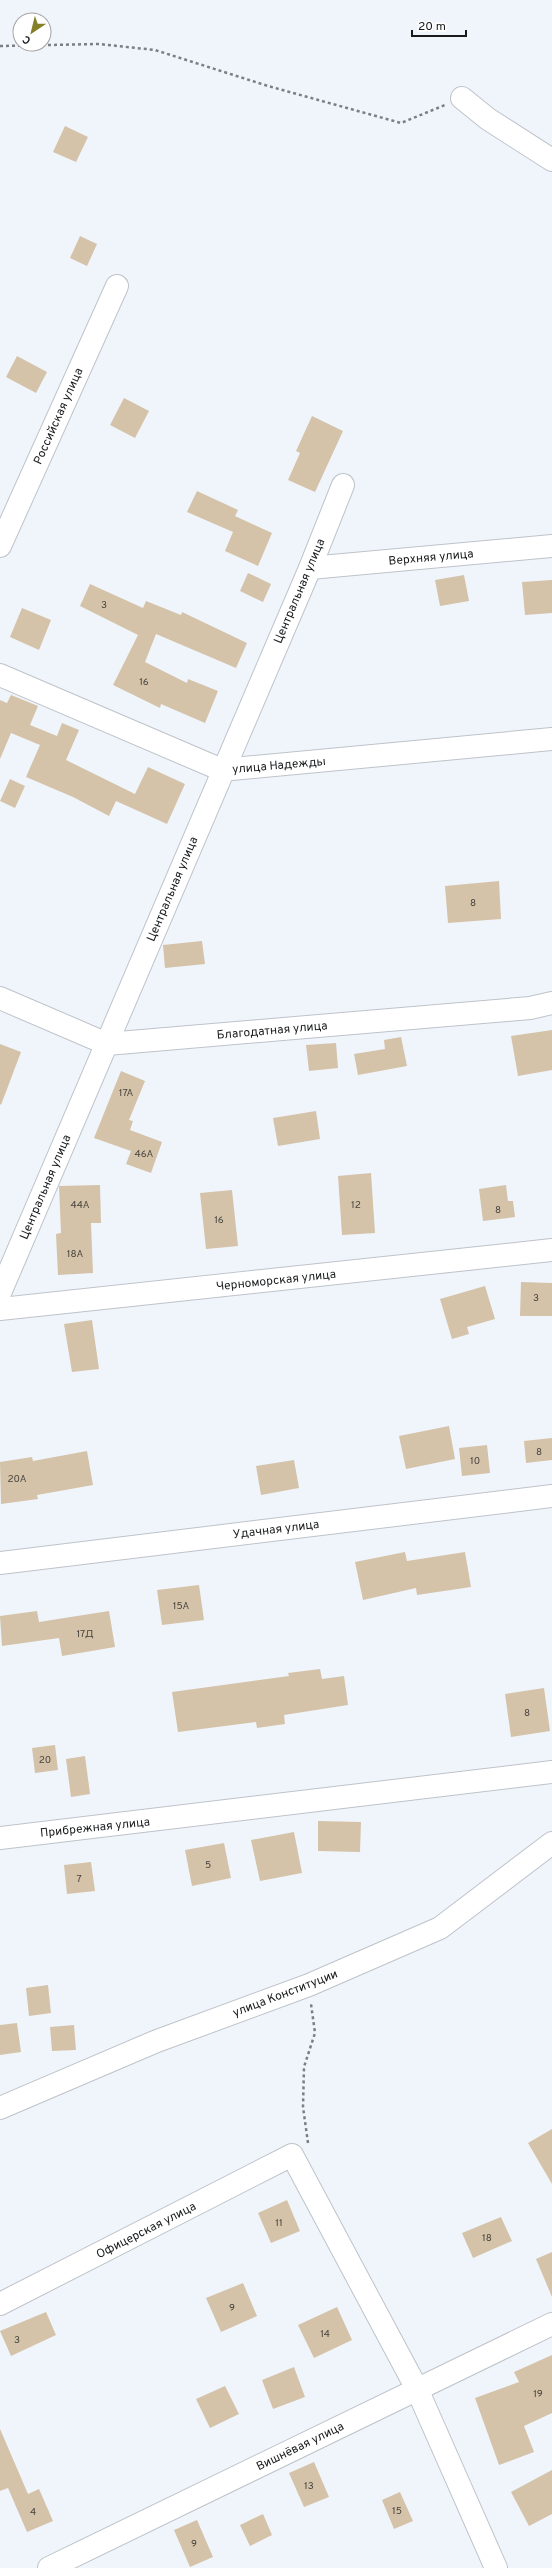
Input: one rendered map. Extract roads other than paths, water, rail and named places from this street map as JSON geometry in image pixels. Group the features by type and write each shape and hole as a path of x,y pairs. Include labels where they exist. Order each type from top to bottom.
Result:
{"street":[{"path":"462,98 488,119 552,160"},
{"name":"Российская улица","path":"0,546 117,286"},
{"name":"Центральная улица","path":"0,1293 107,1044 222,770 310,568 343,485"},
{"name":"Верхняя улица","path":"310,568 552,546"},
{"name":"улица Надежды","path":"0,675 222,770 552,739"},
{"name":"Благодатная улица","path":"0,998 107,1044 530,1008 552,1003"},
{"name":"Черноморская улица","path":"0,1310 552,1250"},
{"name":"Удачная улица","path":"0,1563 552,1496"},
{"name":"Прибрежная улица","path":"0,1838 190,1817 552,1772"},
{"name":"улица Конституции","path":"0,2108 158,2041 309,1985 440,1928 552,1843"},
{"name":"Офицерская улица","path":"0,2304 300,2150 417,2390"},
{"name":"Вишнёвая улица","path":"48,2568 552,2324"},
{"path":"417,2390 496,2568"}]}
